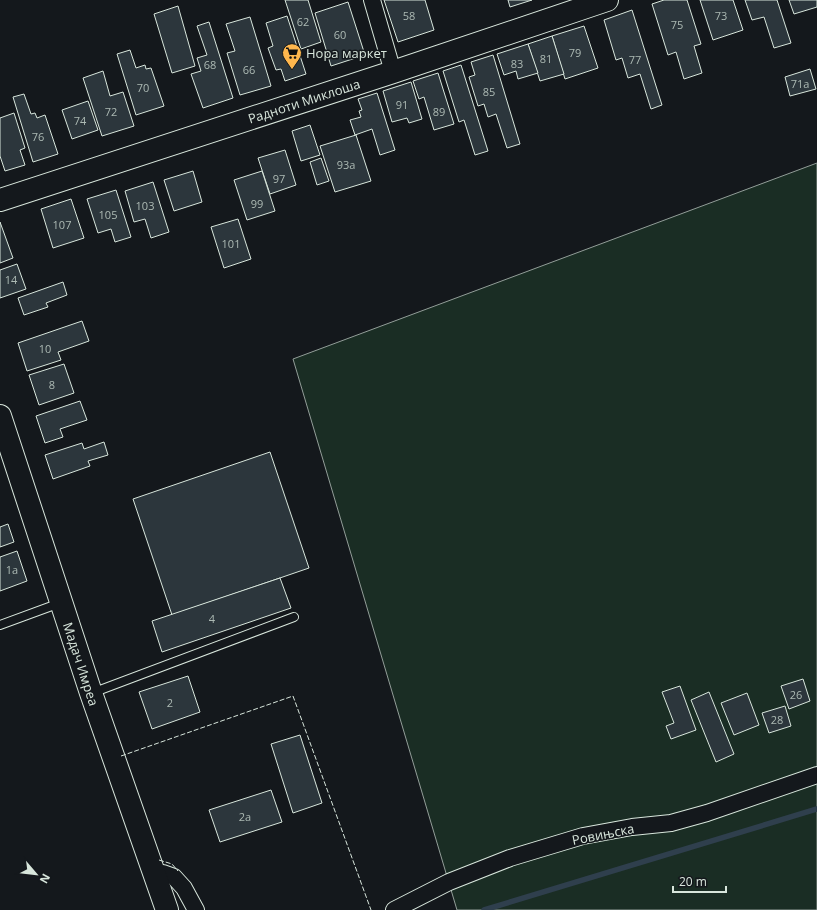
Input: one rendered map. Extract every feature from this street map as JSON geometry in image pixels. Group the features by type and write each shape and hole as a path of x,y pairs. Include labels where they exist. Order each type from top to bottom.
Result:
{"street":[{"path":"372,0 393,72"},
{"name":"Радноти Миклоша","path":"0,200 393,72 607,0"},
{"name":"Мадач Имреа","path":"0,416 90,693 167,910"},
{"name":"Ровињска","path":"394,910 449,882 510,858 583,836 678,821 707,813 817,775"},
{"path":"155,877 163,873 174,876 184,888 196,910"}],"lane":[{"path":"0,624 61,602"},
{"path":"90,693 294,617"}],"green space":[{"path":"817,163 817,910 457,910 293,359"}],"building":[{"path":"285,0 308,0 321,42 301,49"},
{"path":"384,0 425,0 434,30 398,42"},
{"path":"508,0 532,0 510,7"},
{"path":"664,0 687,0 701,44 694,46 702,73 684,79 676,52 668,55 652,4"},
{"path":"700,0 733,0 743,30 713,40"},
{"path":"745,0 777,0 791,43 774,48 764,17 752,20"},
{"path":"789,0 817,0 817,7 794,14"},
{"path":"348,2 365,55 331,66 315,13"},
{"path":"178,6 195,66 172,73 154,14"},
{"path":"632,10 662,105 651,109 640,74 628,78 622,58 616,60 604,20"},
{"path":"287,16 306,74 285,81 281,69 276,70 268,48 273,46 266,23"},
{"path":"250,17 271,86 240,95 227,53 235,51 226,24"},
{"path":"209,22 233,98 203,108 191,74 201,71 197,58 207,55 197,26"},
{"path":"584,26 598,68 565,79 552,36"},
{"path":"552,36 564,74 540,81 528,44"},
{"path":"528,44 538,73 518,79 516,71 504,75 497,54"},
{"path":"130,50 136,68 145,65 146,69 151,68 164,106 136,115 117,54"},
{"path":"493,55 520,144 507,148 496,114 488,117 484,104 478,106 469,77 475,75 471,62"},
{"path":"461,65 488,151 475,155 464,120 459,122 443,71"},
{"path":"810,69 816,89 790,96 785,77"},
{"path":"103,71 110,96 123,92 134,126 102,136 83,78"},
{"path":"438,73 454,124 434,130 424,97 419,99 413,81"},
{"path":"411,82 422,119 409,123 407,118 392,122 383,91"},
{"path":"377,93 395,150 380,155 372,129 355,135 350,120 361,117 359,111 362,110 358,99"},
{"path":"24,94 31,114 35,113 37,118 45,115 58,154 33,162 13,97"},
{"path":"88,101 98,130 72,139 62,110"},
{"path":"14,113 25,148 20,150 25,165 5,171 0,156 0,118"},
{"path":"310,125 320,155 301,161 292,131"},
{"path":"356,135 371,181 335,192 320,146"},
{"path":"285,150 296,185 270,194 258,158"},
{"path":"321,158 329,181 317,185 310,162"},
{"path":"193,171 202,202 174,211 164,180"},
{"path":"262,171 275,211 247,220 234,180"},
{"path":"153,182 169,232 151,238 145,219 134,222 125,191"},
{"path":"116,190 131,237 115,242 111,229 98,233 87,199"},
{"path":"71,199 84,238 53,248 41,209"},
{"path":"238,219 251,259 224,268 211,227"},
{"path":"0,222 13,258 0,263"},
{"path":"17,264 26,289 0,298 0,270"},
{"path":"63,282 67,295 46,303 48,307 24,315 18,298"},
{"path":"82,321 89,341 58,352 61,360 27,371 18,343"},
{"path":"64,364 74,393 39,405 29,375"},
{"path":"80,401 87,420 60,429 63,437 45,443 36,416"},
{"path":"104,442 108,455 88,461 90,466 53,479 45,455 82,443 84,449"},
{"path":"270,452 309,568 172,615 133,499"},
{"path":"8,524 14,542 0,547 0,527"},
{"path":"17,551 27,581 0,591 0,557"},
{"path":"280,578 291,608 162,652 152,621"},
{"path":"188,676 200,712 152,729 139,692"},
{"path":"803,679 810,701 789,709 781,686"},
{"path":"680,686 696,730 671,739 666,726 674,723 662,692"},
{"path":"709,692 734,754 716,762 691,700"},
{"path":"747,693 759,725 734,735 721,703"},
{"path":"785,706 791,726 769,733 762,713"},
{"path":"300,735 322,803 293,813 271,744"},
{"path":"271,790 282,822 220,842 209,810"}],"waterway":[{"path":"484,910 817,809"}],"fence":[{"path":"121,756 293,696 371,910"},
{"path":"159,860 172,864 178,871"}],"place":[{"name":"Нора маркет","path":"292,70"}]}
